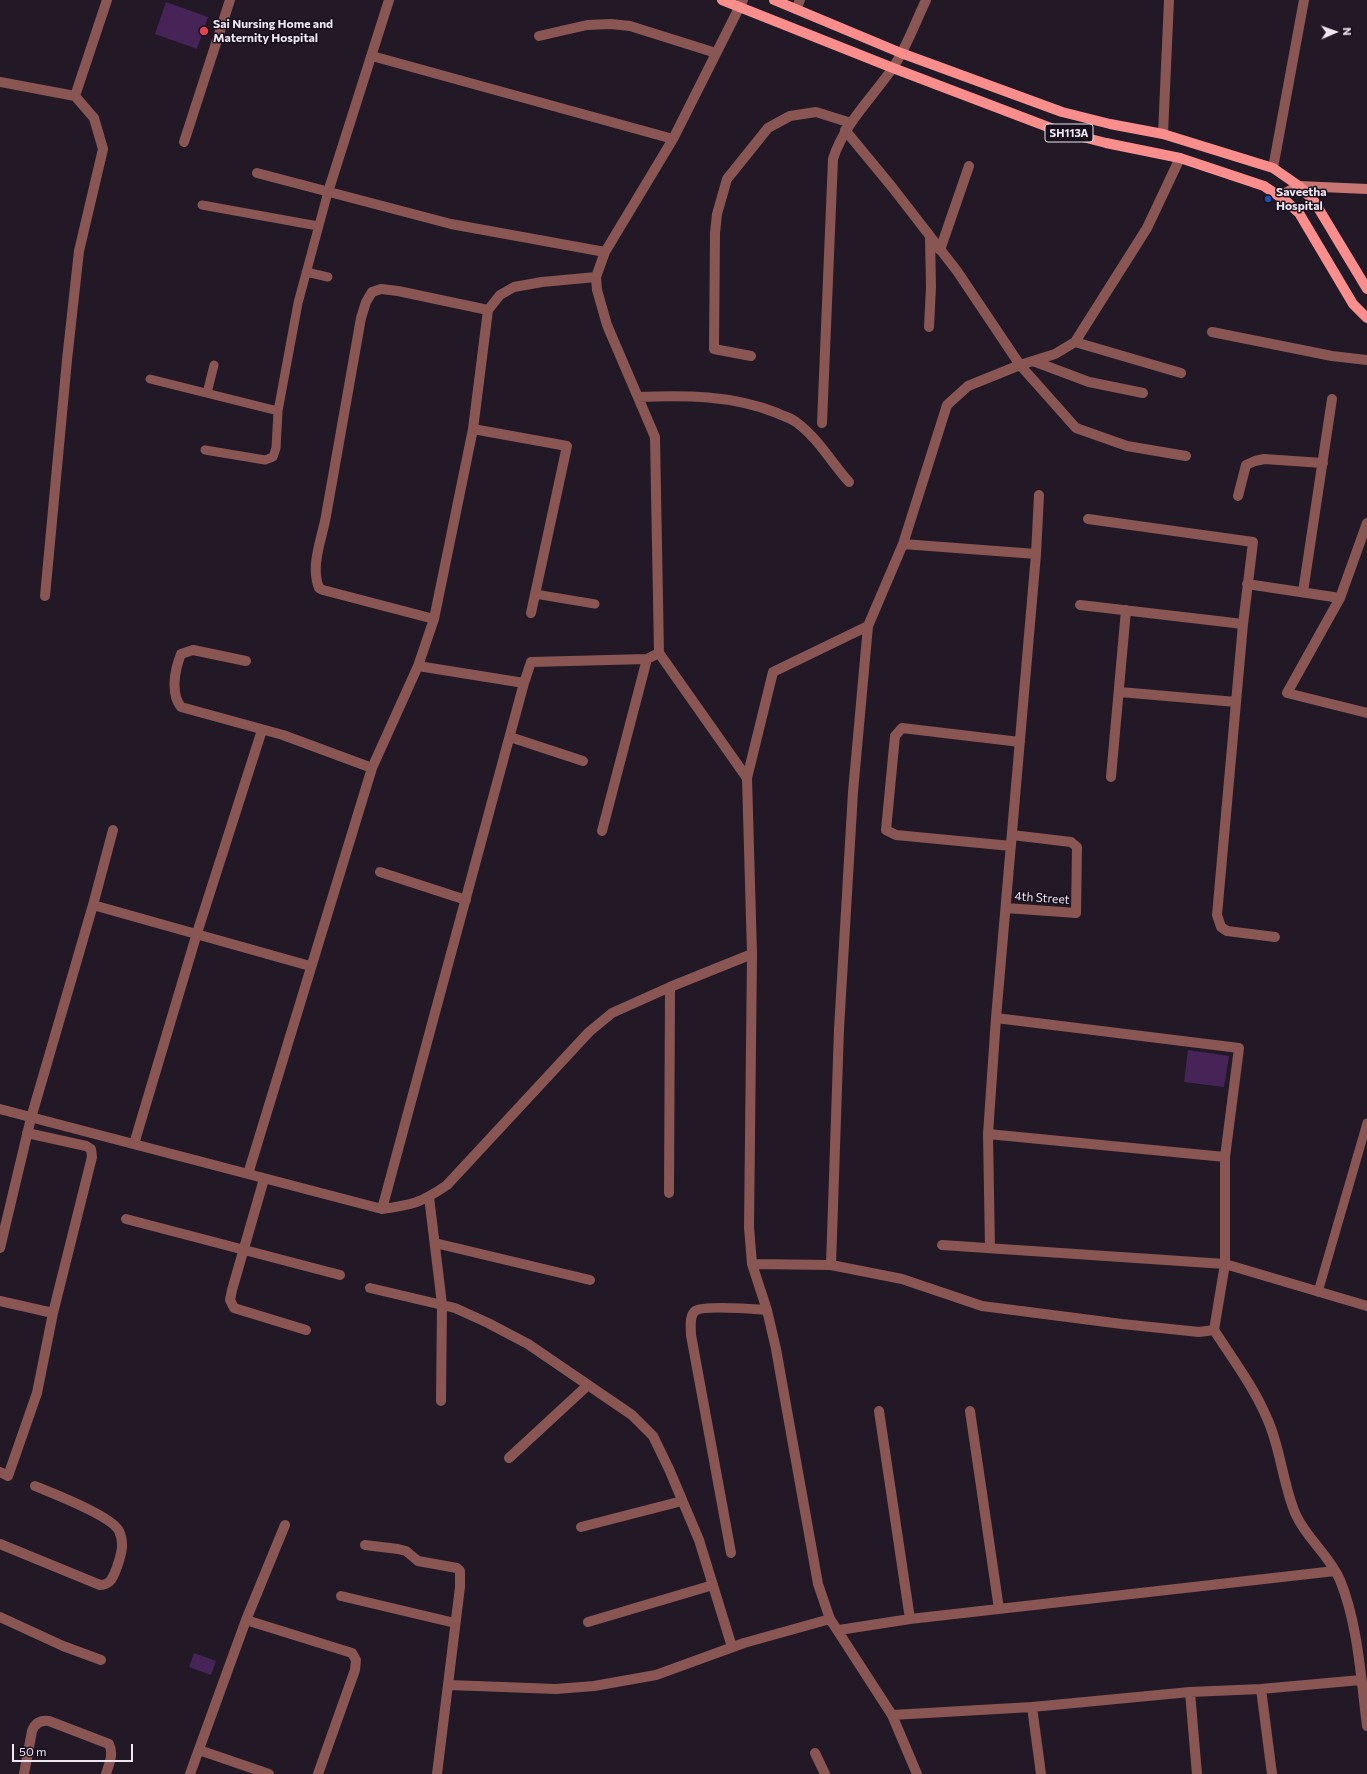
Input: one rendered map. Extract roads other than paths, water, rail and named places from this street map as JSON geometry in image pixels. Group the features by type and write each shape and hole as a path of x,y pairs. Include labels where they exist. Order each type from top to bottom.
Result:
{"main road":[{"name":"SH113A","path":"722,0 741,3 893,68 1056,130 1106,143 1180,158 1264,186 1279,196 1299,213 1354,304 1367,318"},
{"name":"SH113A","path":"774,0 798,5 901,53 1062,112 1110,124 1163,134 1272,168 1299,186 1314,201 1367,290"}],"street":[{"path":"75,96 107,0"},
{"path":"184,142 230,0"},
{"path":"328,192 389,0"},
{"path":"822,423 833,159 838,143 848,126 893,68 926,0"},
{"path":"1163,134 1169,0"},
{"path":"1272,168 1304,0"},
{"path":"741,3 673,139 605,252 596,277 597,290 607,325 655,437 659,653 747,778"},
{"path":"539,36 587,25 611,24 630,26 716,53"},
{"path":"372,56 673,139"},
{"path":"0,82 75,96 94,118 103,149 79,251 44,596"},
{"path":"751,356 714,349 715,233 719,203 727,179 768,128 790,116 816,112 848,126 930,236 1020,365 1076,428 1127,446 1186,456"},
{"path":"831,1265 839,1029 852,792 868,626 903,544 947,405 968,386 1020,365 1055,354 1075,342 1147,228 1180,158"},
{"path":"940,250 969,166"},
{"path":"257,173 451,224 605,252"},
{"path":"1279,196 1299,186 1367,189"},
{"path":"929,327 931,287 930,236"},
{"path":"248,1174 310,966 372,768 418,666 434,619 474,429 488,310 500,295 514,287 542,282 596,277"},
{"path":"434,619 323,590 319,588 315,578 316,564 326,518 361,318 366,302 372,292 381,289 398,290 488,310"},
{"path":"1212,332 1332,356 1367,360"},
{"path":"1075,342 1181,373"},
{"path":"1033,362 1088,382 1143,393"},
{"path":"638,397 678,395 720,398 738,401 770,410 796,421 817,442 849,482"},
{"path":"1303,592 1332,399"},
{"path":"474,429 567,446 531,613"},
{"path":"1238,496 1246,465 1255,461 1264,459 1323,463"},
{"path":"990,1248 988,1134 996,1018 1036,554 1039,495"},
{"path":"1088,519 1253,542 1243,624 1217,915 1221,927 1227,931 1275,937"},
{"path":"1367,523 1340,598 1287,693 1367,713"},
{"path":"903,544 1036,554"},
{"path":"1247,584 1340,598"},
{"path":"1080,605 1243,624"},
{"path":"1111,777 1120,692 1126,610"},
{"path":"868,626 773,672 747,778 752,954 750,1219 752,1264 767,1310 776,1349 818,1584 830,1618 892,1715 916,1773"},
{"path":"246,661 193,650 181,654 178,662 174,693 177,702 181,707 283,735 372,768"},
{"path":"382,1209 524,683 531,662 647,659 659,653"},
{"path":"602,831 647,659"},
{"path":"418,666 524,683"},
{"path":"1120,692 1236,702"},
{"path":"1011,846 896,835 886,830 895,736 902,728 1020,742"},
{"path":"134,1144 197,933 262,730"},
{"path":"510,737 583,761"},
{"path":"1,1243 31,1118 93,905 113,830"},
{"name":"4th Street","path":"1006,908 1076,913 1077,847 1071,842 1012,835"},
{"path":"380,872 466,900"},
{"path":"93,905 310,966"},
{"path":"0,1109 382,1209 412,1205 429,1197 447,1185 589,1032 612,1013 670,987 752,954"},
{"path":"669,1193 670,987"},
{"path":"996,1018 1239,1048 1225,1157 1226,1264 1214,1330 1266,1416 1296,1515 1305,1532 1329,1560 1346,1597 1355,1639 1367,1726"},
{"path":"0,1472 8,1476 37,1393 53,1313 92,1157 91,1149 86,1146 27,1133"},
{"path":"988,1134 1225,1157"},
{"path":"264,1179 230,1300 234,1308 306,1330"},
{"path":"429,1197 442,1304 441,1402"},
{"path":"126,1219 340,1275"},
{"path":"435,1243 590,1280"},
{"path":"942,1245 1226,1264 1367,1306"},
{"path":"752,1264 831,1265 902,1279 982,1306 1122,1324 1199,1332 1214,1330"},
{"path":"370,1288 442,1304 455,1308 488,1323 528,1344 632,1415 653,1436 699,1540 732,1647"},
{"path":"0,1301 53,1313"},
{"path":"731,1553 691,1335 692,1315 696,1310 707,1308 767,1310"},
{"path":"509,1458 588,1385"},
{"path":"879,1411 910,1619"},
{"path":"970,1411 999,1609"},
{"path":"0,1544 100,1585 106,1585 111,1582 122,1555 122,1542 118,1530 109,1521 78,1504 35,1486"},
{"path":"581,1527 682,1501"},
{"path":"190,1774 246,1620 285,1525"},
{"path":"365,1544 406,1551 418,1561 457,1568 460,1572 461,1578 449,1685 437,1774"},
{"path":"839,1630 910,1619 1335,1571"},
{"path":"588,1622 713,1585"},
{"path":"342,1596 455,1623"},
{"path":"0,1617 64,1646 101,1660"},
{"path":"449,1685 556,1689 594,1686 656,1675 732,1647 830,1618"},
{"path":"246,1620 352,1653 356,1660 355,1670 318,1774"},
{"path":"892,1715 1032,1707 1190,1692 1261,1690 1361,1680"},
{"path":"1261,1690 1272,1774"},
{"path":"1190,1692 1197,1774"},
{"path":"1032,1707 1041,1774"},
{"path":"24,1774 32,1731 34,1726 43,1720 50,1721 109,1744 112,1750 106,1774"},
{"path":"199,1750 268,1774"},
{"path":"815,1753 824,1774"}],"lane":[{"path":"205,450 265,460 273,457 276,448 278,411 298,303 328,192"},
{"path":"202,205 318,226"},
{"path":"306,272 328,277"},
{"path":"208,393 214,365"},
{"path":"150,379 278,411"},
{"path":"535,594 595,604"},
{"path":"1318,1292 1367,1123"}],"place":[{"name":"Sai Nursing Home and Maternity Hospital","path":"204,31"},
{"name":"Saveetha Hospital","path":"1268,199"}]}
